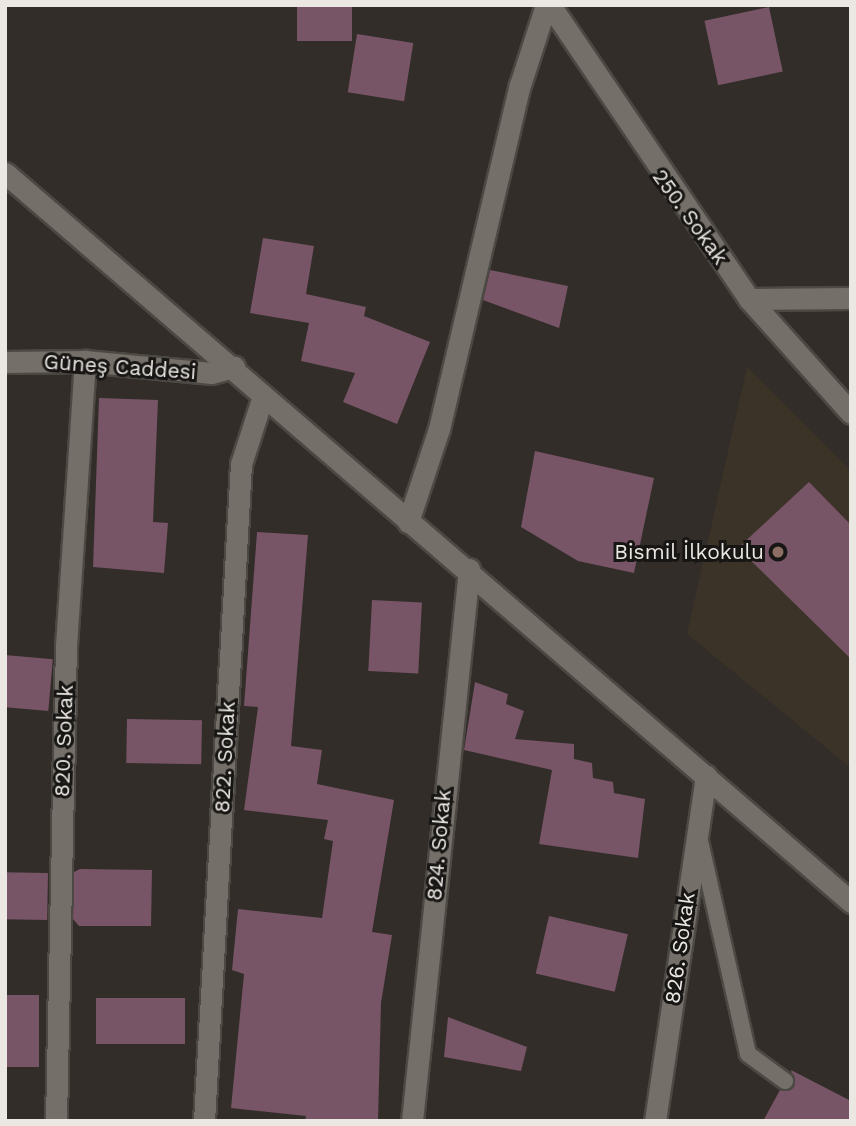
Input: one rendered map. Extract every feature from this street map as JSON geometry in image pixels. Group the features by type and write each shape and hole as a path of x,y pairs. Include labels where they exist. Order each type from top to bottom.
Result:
{"street":[{"name":"250. Sokak","path":"548,5 749,299 851,412"},
{"path":"408,522 439,429 520,85 548,5"},
{"path":"8,177 234,368 408,522 469,569 851,902"},
{"path":"749,299 851,298"},
{"name":"Güneş Caddesi","path":"5,362 85,361 211,373 234,368"},
{"name":"820. Sokak","path":"56,1121 66,646 85,361"},
{"name":"822. Sokak","path":"204,1121 241,464 263,396"},
{"name":"824. Sokak","path":"412,1121 469,569"},
{"name":"826. Sokak","path":"655,1121 706,776"}],"lane":[{"path":"698,828 748,1054 785,1081"}],"shaded area":[{"name":"Bismil İlkokulu","path":"747,367 851,471 851,768 687,634"}],"building":[{"path":"297,5 352,5 352,41 297,41"},
{"path":"769,7 783,72 718,85 704,21"},
{"path":"357,34 413,43 404,101 348,92"},
{"path":"263,238 314,246 306,294 366,307 364,316 430,342 397,424 343,402 355,373 301,361 309,323 250,313"},
{"path":"490,270 568,286 559,328 483,300"},
{"path":"99,398 158,400 153,522 168,523 164,573 93,567"},
{"path":"535,451 654,478 634,573 578,561 521,527"},
{"path":"809,482 851,525 851,659 738,548"},
{"path":"257,532 308,535 291,746 322,750 317,784 394,800 372,932 392,935 381,1003 378,1121 305,1121 306,1116 231,1108 244,974 232,970 238,909 322,918 333,841 324,839 328,820 244,810 258,707 244,706"},
{"path":"372,600 422,603 418,674 368,671"},
{"path":"5,655 53,659 48,711 5,707"},
{"path":"475,682 508,694 506,704 524,711 515,739 574,744 574,759 592,763 593,778 613,782 614,793 645,799 638,858 539,844 552,770 464,750"},
{"path":"127,719 202,720 201,764 126,763"},
{"path":"80,869 152,870 151,926 79,926 73,919 74,872"},
{"path":"5,872 48,873 47,920 5,919"},
{"path":"549,916 628,934 615,992 536,973"},
{"path":"5,995 39,995 39,1067 5,1067"},
{"path":"96,998 185,998 185,1044 96,1044"},
{"path":"448,1017 527,1047 521,1071 444,1057"},
{"path":"791,1070 851,1101 851,1121 763,1121 780,1090 794,1087"}],"place":[{"name":"Bismil İlkokulu","path":"778,552"}]}
